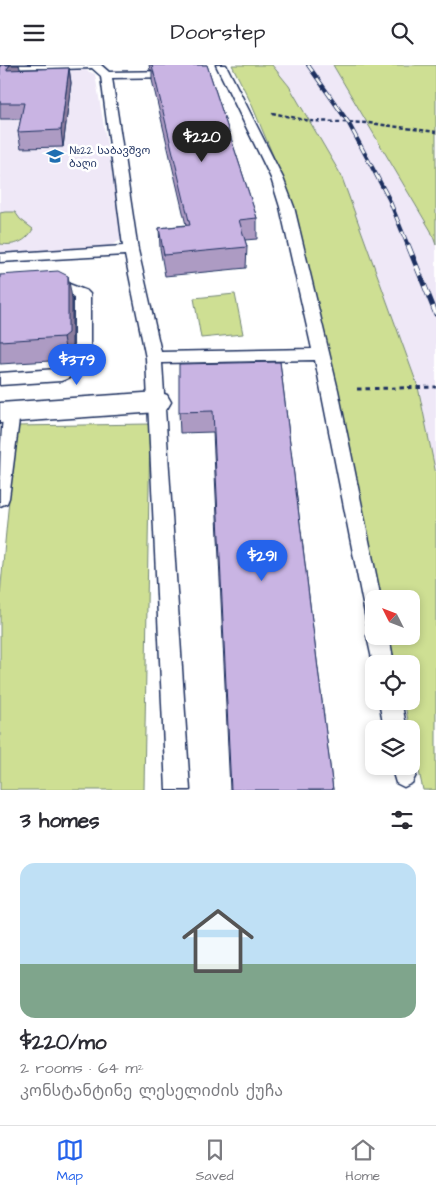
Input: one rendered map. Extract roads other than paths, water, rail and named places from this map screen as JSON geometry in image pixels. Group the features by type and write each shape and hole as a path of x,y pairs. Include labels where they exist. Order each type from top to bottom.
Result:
{"street":[{"path":"5,413 158,402"}],"lane":[{"path":"0,68 95,65 106,75 131,250 154,357 158,402 178,790"},
{"path":"220,71 242,106 277,178 287,207 320,354 330,390 369,590"},
{"path":"106,75 185,74"},
{"path":"0,258 131,250"},
{"path":"0,286 64,287 82,294 82,359 61,375 0,379"},
{"path":"154,357 320,354"},
{"path":"0,498 5,413"}],"railway":[{"path":"308,65 348,122 389,199 408,246"},
{"path":"408,245 436,314"}],"place":[{"name":"№22 საბავშვო ბაღი","path":"55,156"}]}
